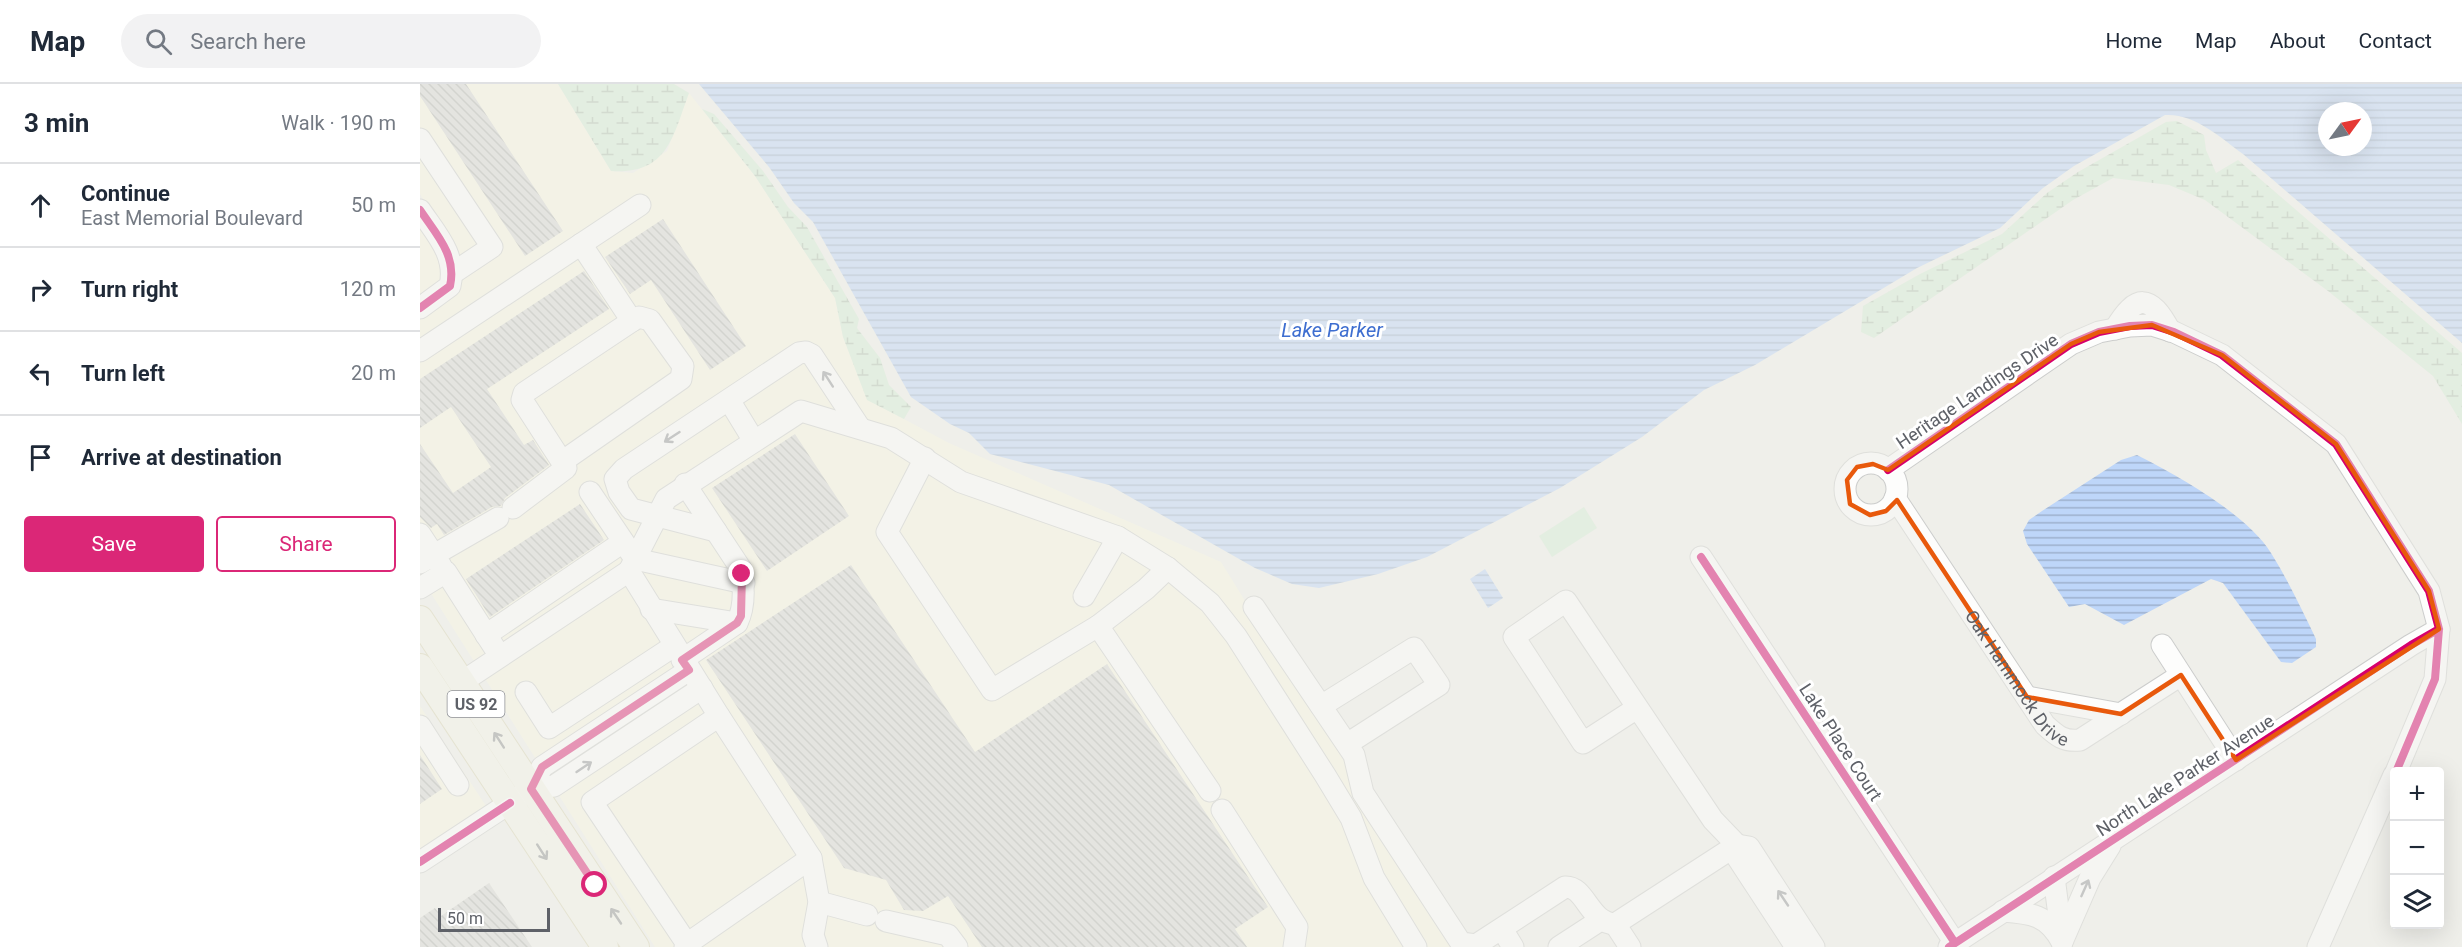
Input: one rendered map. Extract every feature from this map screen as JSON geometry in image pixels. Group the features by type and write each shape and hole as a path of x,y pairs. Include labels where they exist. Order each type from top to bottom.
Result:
{"main road":[{"name":"US 92","path":"420,619 636,947"},
{"name":"US 92","path":"420,667 605,947"}],"street":[{"path":"420,139 492,247 453,275"},
{"path":"420,351 640,205"},
{"path":"420,210 448,253 453,275 450,286 420,308"},
{"path":"581,244 632,321"},
{"path":"420,588 433,563 565,471 562,461 522,400 524,393 632,321 639,317 650,320 682,366 681,379 562,461"},
{"name":"Heritage Landings Drive","path":"1888,470 2071,344 2099,332 2152,325 2170,331 2222,356 2336,444 2429,591 2439,629 2435,679 2398,767"},
{"path":"716,531 632,509 619,492 615,479 624,469 799,353 806,352 812,355 860,428"},
{"path":"729,400 754,441"},
{"path":"462,682 501,657 629,558 666,500 685,484 801,411 891,438 961,482 1118,537 1168,568 1210,603 1236,636 1346,809 1374,878 1416,947"},
{"path":"925,458 887,531 992,690 1098,626 1146,589 1168,568"},
{"path":"1873,464 1888,470 1896,483 1896,498 1886,511 1870,515 1855,510 1846,496 1847,480 1857,468 1873,464"},
{"path":"531,789 542,767 682,659 737,623 741,616 744,583 741,569 685,484"},
{"path":"590,492 629,558 651,609 811,858 819,902 813,935 817,947"},
{"name":"Oak Hammock Drive","path":"1896,498 2045,725 2057,737 2068,741 2080,740 2181,675"},
{"path":"420,534 433,563 501,657"},
{"path":"1084,596 1118,537"},
{"name":"Lake Place Court","path":"1701,557 1952,945"},
{"path":"486,635 629,558 744,583"},
{"path":"1637,708 1583,743 1514,637 1566,601 1713,820 1737,845 1749,847 1814,947"},
{"path":"1254,607 1354,755 1364,793 1461,943 1476,945 1565,887 1576,890 1630,947"},
{"path":"651,609 737,623"},
{"path":"1098,626 1210,791"},
{"name":"North Lake Parker Avenue","path":"1952,945 2439,629"},
{"path":"2162,645 2236,760"},
{"path":"1322,706 1414,648 1439,685 1347,744"},
{"path":"526,692 549,728 682,659"},
{"path":"420,862 531,789 554,786 702,688"},
{"path":"2027,697 2121,714"},
{"path":"719,716 592,802 686,946 811,858"},
{"path":"453,717 422,731 458,785"},
{"name":"Heritage Landings Drive","path":"2318,947 2390,784"},
{"path":"1222,810 1298,927 1294,947"},
{"path":"2062,944 2090,878 2116,838"},
{"path":"1558,947 1607,922 1737,845"},
{"path":"1737,845 1737,857 1796,947"},
{"path":"2054,877 2062,944"},
{"path":"819,902 876,918 948,934 957,947"},
{"path":"2003,911 2028,913 2044,918 2056,930 2062,944"},
{"path":"1502,929 1513,947"}],"highlighted area":[{"path":"2152,325 2222,355 2336,444 2429,591 2439,629 2236,760 2181,675 2121,714 2027,697 1897,500 1886,511 1870,515 1850,504 1847,480 1857,467 1873,464 1888,470 2071,344 2099,332"}],"shaded area":[{"path":"420,84 558,84 611,171 633,173 667,151 689,93 755,176 835,298 843,337 868,400 949,443 1221,562 1459,947 655,947 420,576 420,317 460,258 420,194"},
{"path":"420,226 441,257 442,282 420,299"},
{"path":"420,706 488,809 420,853"}],"green space":[{"path":"558,84 674,84 689,93 672,138 657,159 645,167 630,171 611,171"},
{"path":"702,109 714,114 763,171 788,207 807,227 859,319 857,328 880,358 889,385 911,407 904,419 867,400 843,337 835,298 755,176"},
{"path":"2177,121 2204,135 2206,150 2216,173 2238,160 2462,353 2462,424 2433,376 2328,291 2205,200 2169,185 2113,178 2073,200 1874,338 1861,332 1863,306 1920,274 2002,234 2047,193 2078,172 2166,122"},
{"path":"1584,507 1597,528 1552,557 1539,536"}],"water":[{"name":"Lake Parker","path":"699,84 2462,84 2462,343 2243,154 2196,122 2176,115 2165,115 2074,166 2043,188 2000,228 1917,268 1755,365 1704,390 1642,437 1560,488 1427,557 1378,574 1319,588 1292,584 1255,568 1109,485 990,454 969,433 950,424 911,397 813,222 794,203 769,167"},
{"path":"2137,455 2172,473 2210,497 2246,524 2260,539 2271,553 2295,595 2316,639 2316,647 2292,663 2281,662 2223,583 2211,579 2124,625 2085,604 2069,607 2027,544 2023,531 2029,520 2042,511 2121,460"},
{"path":"1485,569 1503,598 1488,608 1470,579"}],"building":[{"path":"420,84 466,84 563,231 525,256 420,96"},
{"path":"663,219 746,346 710,370 651,280 630,294 605,257"},
{"path":"584,271 609,309 487,389 524,445 533,440 549,465 505,498 501,506 492,507 444,535 437,524 431,528 420,517 420,444 453,493 491,467 451,407 420,428 420,379"},
{"path":"795,434 849,516 767,571 712,488"},
{"path":"580,504 604,540 490,617 466,579"},
{"path":"851,565 975,752 1107,664 1268,907 1235,929 1247,947 982,947 948,896 923,911 904,910 886,880 844,868 706,660"},
{"path":"420,755 442,789 420,804"},
{"path":"489,883 532,947 420,947 420,918 435,908 441,916"}],"cycle path":[{"path":"420,210 444,245 451,264 450,286 420,308"},
{"path":"1888,470 2071,344 2099,332 2130,326 2152,325 2174,332 2222,355 2336,444 2429,591 2439,629 2435,679 2398,767"},
{"path":"1701,557 1955,943"},
{"path":"1949,947 2411,645 2439,629"},
{"path":"420,862 510,803"}],"route":[{"path":"595,885 531,789 542,767 689,670 682,660 737,623 741,616 744,583 742,574"}]}
